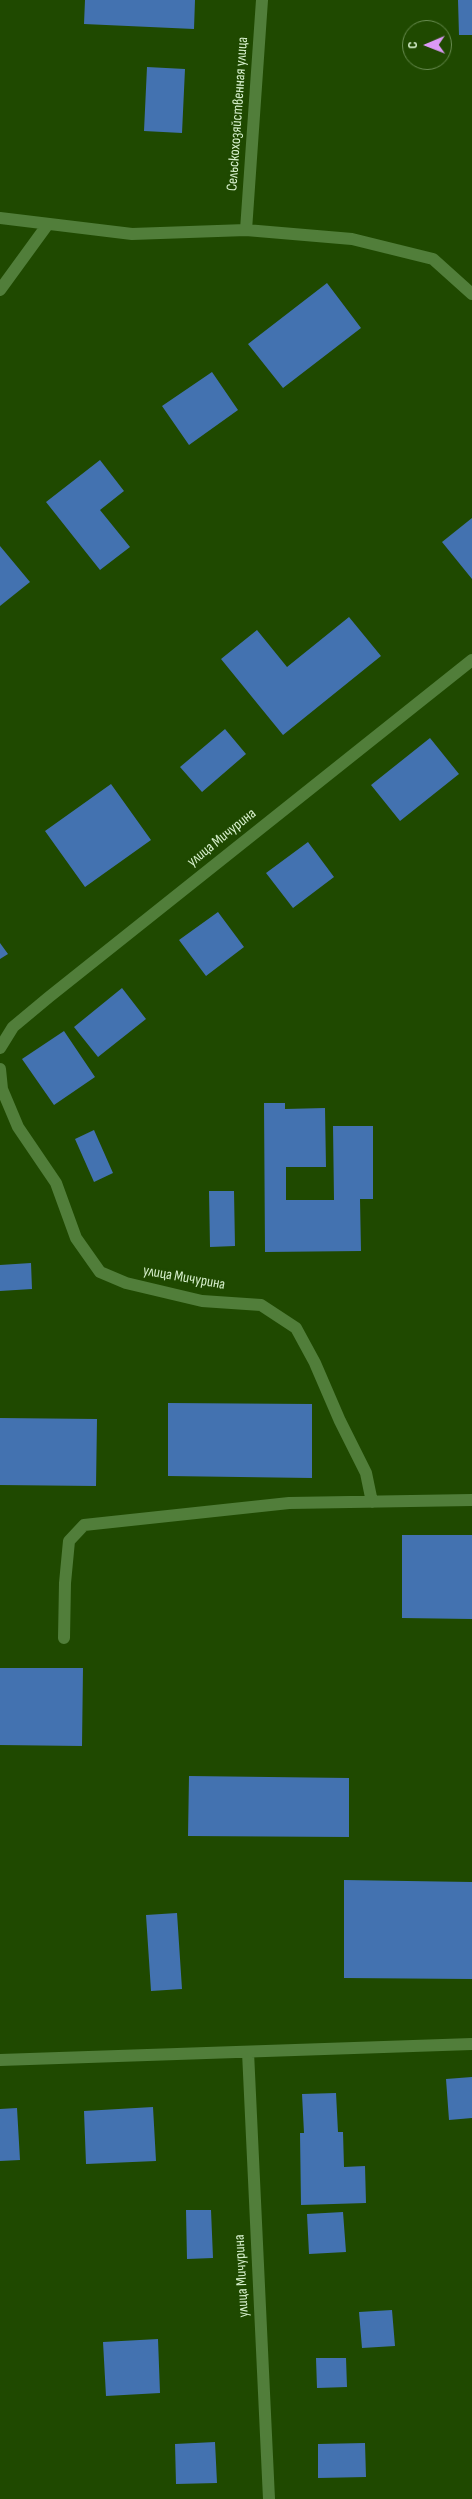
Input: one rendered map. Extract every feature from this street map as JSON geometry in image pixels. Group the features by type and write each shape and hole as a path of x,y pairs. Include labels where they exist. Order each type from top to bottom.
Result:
{"street":[{"name":"Сельскохозяйственная улица","path":"246,230 262,0"},
{"path":"0,218 132,234 246,230 352,238 433,259 472,294"},
{"path":"0,290 48,224"},
{"name":"улица Мичурина","path":"0,1048 13,1027 49,997 472,660"},
{"name":"улица Мичурина","path":"0,1069 2,1089 18,1127 56,1183 76,1238 100,1272 126,1283 202,1301 262,1305 296,1328 315,1363 340,1421 366,1473 372,1502"},
{"path":"64,1638 65,1583 69,1541 84,1525 289,1503 472,1500"},
{"path":"0,2060 472,2044"},
{"name":"улица Мичурина","path":"248,2052 269,2499"}],"building":[{"path":"85,0 195,0 194,29 84,24"},
{"path":"458,0 472,0 472,35 459,35"},
{"path":"147,67 185,69 182,133 144,131"},
{"path":"327,283 361,328 283,388 248,344"},
{"path":"212,372 238,410 189,445 162,406"},
{"path":"100,460 124,491 100,510 130,547 100,570 46,502"},
{"path":"472,518 472,579 442,542"},
{"path":"0,546 30,582 0,606"},
{"path":"349,617 381,656 283,735 221,659 257,630 287,667"},
{"path":"225,729 246,754 202,792 180,767"},
{"path":"430,738 459,774 400,821 371,785"},
{"path":"111,784 151,840 85,887 45,831"},
{"path":"308,842 334,877 293,908 266,873"},
{"path":"218,912 244,947 206,976 179,940"},
{"path":"0,943 8,954 0,959"},
{"path":"122,988 146,1019 98,1057 74,1027"},
{"path":"64,1031 95,1077 54,1105 22,1059"},
{"path":"264,1103 285,1103 285,1109 325,1108 326,1167 286,1167 286,1200 334,1200 333,1126 373,1126 373,1199 360,1199 361,1251 265,1252"},
{"path":"94,1130 113,1173 94,1182 75,1139"},
{"path":"209,1191 234,1191 235,1246 210,1247"},
{"path":"31,1263 32,1289 0,1291 0,1265"},
{"path":"168,1403 312,1404 312,1478 168,1476"},
{"path":"0,1418 97,1419 96,1486 0,1485"},
{"path":"402,1535 472,1535 472,1619 402,1618"},
{"path":"0,1668 83,1668 82,1746 0,1745"},
{"path":"189,1776 349,1778 349,1837 188,1836"},
{"path":"344,1880 472,1882 472,1979 344,1978"},
{"path":"177,1913 182,1989 151,1991 146,1915"},
{"path":"472,2077 472,2118 449,2120 446,2079"},
{"path":"336,2093 338,2132 343,2132 344,2167 365,2166 366,2203 301,2205 300,2133 304,2133 302,2094"},
{"path":"153,2107 156,2161 86,2164 84,2111"},
{"path":"17,2108 20,2160 0,2161 0,2109"},
{"path":"186,2210 211,2210 213,2258 187,2259"},
{"path":"343,2212 346,2252 309,2254 307,2214"},
{"path":"392,2310 395,2346 362,2348 359,2312"},
{"path":"158,2339 160,2393 106,2396 103,2342"},
{"path":"316,2358 346,2358 347,2387 317,2388"},
{"path":"215,2442 217,2483 176,2484 175,2444"},
{"path":"365,2443 366,2477 318,2478 318,2444"}]}
